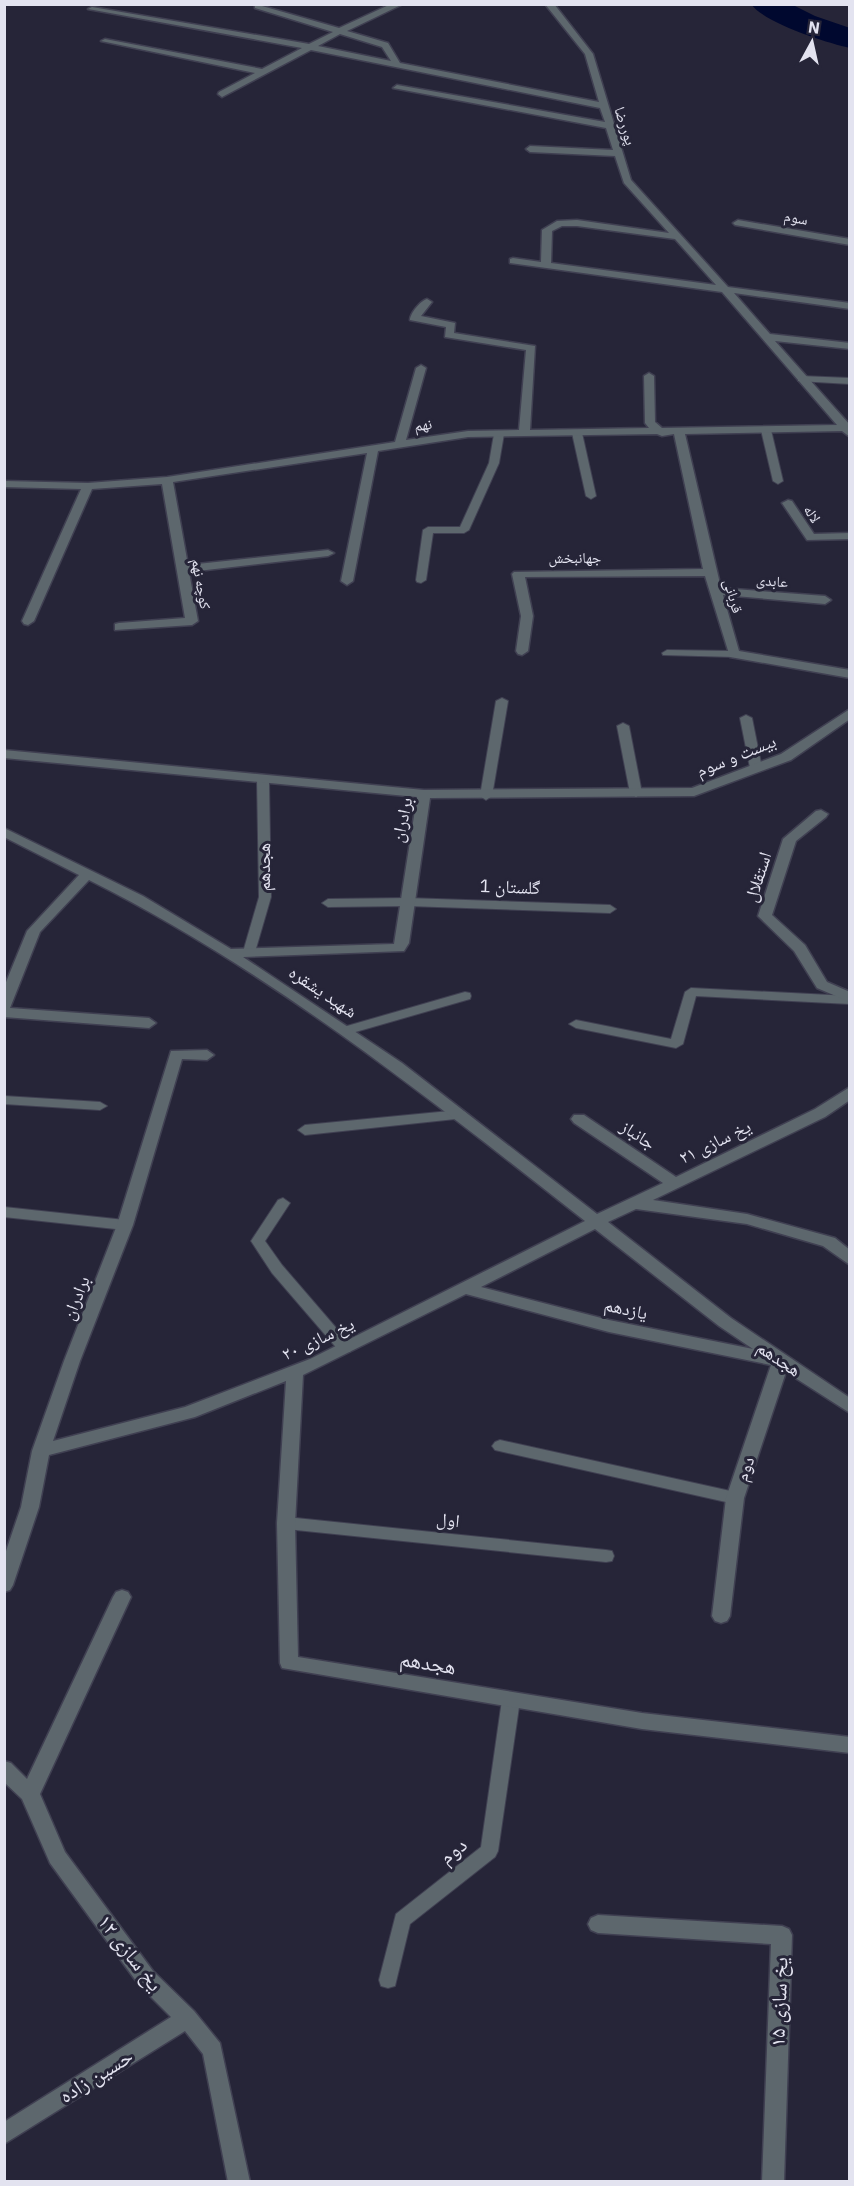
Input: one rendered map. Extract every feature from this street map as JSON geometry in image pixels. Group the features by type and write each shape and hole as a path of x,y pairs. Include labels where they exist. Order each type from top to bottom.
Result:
{"street":[{"path":"222,94 338,32 399,4"},
{"path":"549,4 589,54 604,106"},
{"path":"258,6 386,45 398,66"},
{"name":"پوررضا","path":"92,9 310,47 604,106 627,181 725,289 847,430"},
{"path":"105,41 264,72"},
{"path":"397,88 610,126"},
{"path":"530,148 618,153"},
{"path":"546,265 547,230 560,223 578,223 678,237"},
{"name":"سوم","path":"738,223 849,242"},
{"path":"513,261 849,306"},
{"path":"427,302 414,318 451,325 449,335 531,348 524,433"},
{"path":"765,337 849,346"},
{"path":"400,444 421,368"},
{"path":"649,376 650,423 662,433"},
{"name":"نهم","path":"4,483 88,486 167,480 468,434 847,430"},
{"name":"قربانی","path":"679,432 710,572 734,654"},
{"path":"347,581 373,448"},
{"name":"کوچه نهم","path":"119,627 192,621 167,480"},
{"path":"28,621 88,486"},
{"name":"لاله","path":"788,503 811,538 849,536"},
{"path":"183,568 328,553"},
{"name":"جهانبخش","path":"522,651 527,616 518,574 710,572"},
{"name":"عابدی","path":"716,591 825,600"},
{"path":"734,654 849,674"},
{"name":"بیست و سوم","path":"694,792 786,757 849,712"},
{"path":"4,754 423,795"},
{"name":"برادران","path":"228,953 399,948 402,943 423,795 694,792"},
{"name":"استقلال","path":"821,814 790,839 765,916 800,948 822,985 849,999"},
{"name":"شهید یشقره","path":"4,832 138,899 228,953 397,1066 595,1222"},
{"path":"4,1006 34,931 88,873"},
{"path":"4,1012 149,1023"},
{"name":"برادران","path":"4,1585 30,1507 41,1451 72,1361 125,1225 176,1054 207,1055"},
{"name":"یخ سازی ۲۱","path":"595,1222 820,1113 849,1092"},
{"name":"جانباز","path":"579,1119 675,1184"},
{"path":"634,1203 747,1219 830,1242 849,1259"},
{"name":"یخ سازی ۲۰","path":"41,1451 189,1412 295,1371 595,1222"},
{"name":"هجدهم","path":"595,1222 724,1322 849,1407"},
{"name":"یازدهم","path":"464,1288 609,1326 781,1361"},
{"name":"دوم","path":"721,1616 735,1498 781,1361"},
{"name":"هجدهم","path":"295,1371 286,1523 289,1663 642,1721 849,1745"},
{"path":"30,1794 122,1597"},
{"name":"یخ سازی ۱۲","path":"4,1768 30,1794 57,1857 146,1978 187,2018 213,2050 239,2181"},
{"name":"یخ سازی ۱۵","path":"598,1924 782,1935 773,2181"},
{"name":"حسین زاده","path":"4,2134 187,2018"}],"lane":[{"path":"801,379 849,381"},
{"path":"766,430 778,481"},
{"path":"577,433 591,495"},
{"path":"421,580 428,530 464,530 494,463 499,434"},
{"path":"667,653 734,654"},
{"path":"486,796 502,701"},
{"path":"746,718 756,768"},
{"path":"623,726 636,793"},
{"name":"هجدهم","path":"249,952 265,897 263,780"},
{"name":"گلستان 1","path":"328,903 408,902 610,909"},
{"path":"576,1024 676,1044 691,992 849,999"},
{"path":"345,1031 465,996"},
{"path":"4,1100 100,1106"},
{"path":"305,1130 460,1115"},
{"path":"283,1203 258,1241 277,1269 345,1348"},
{"path":"4,1212 125,1225"},
{"path":"500,1446 735,1498"},
{"name":"اول","path":"286,1523 606,1556"},
{"name":"دوم","path":"388,1980 402,1920 489,1851 512,1700"}],"waterway":[{"path":"766,4 804,23 850,39"}]}
